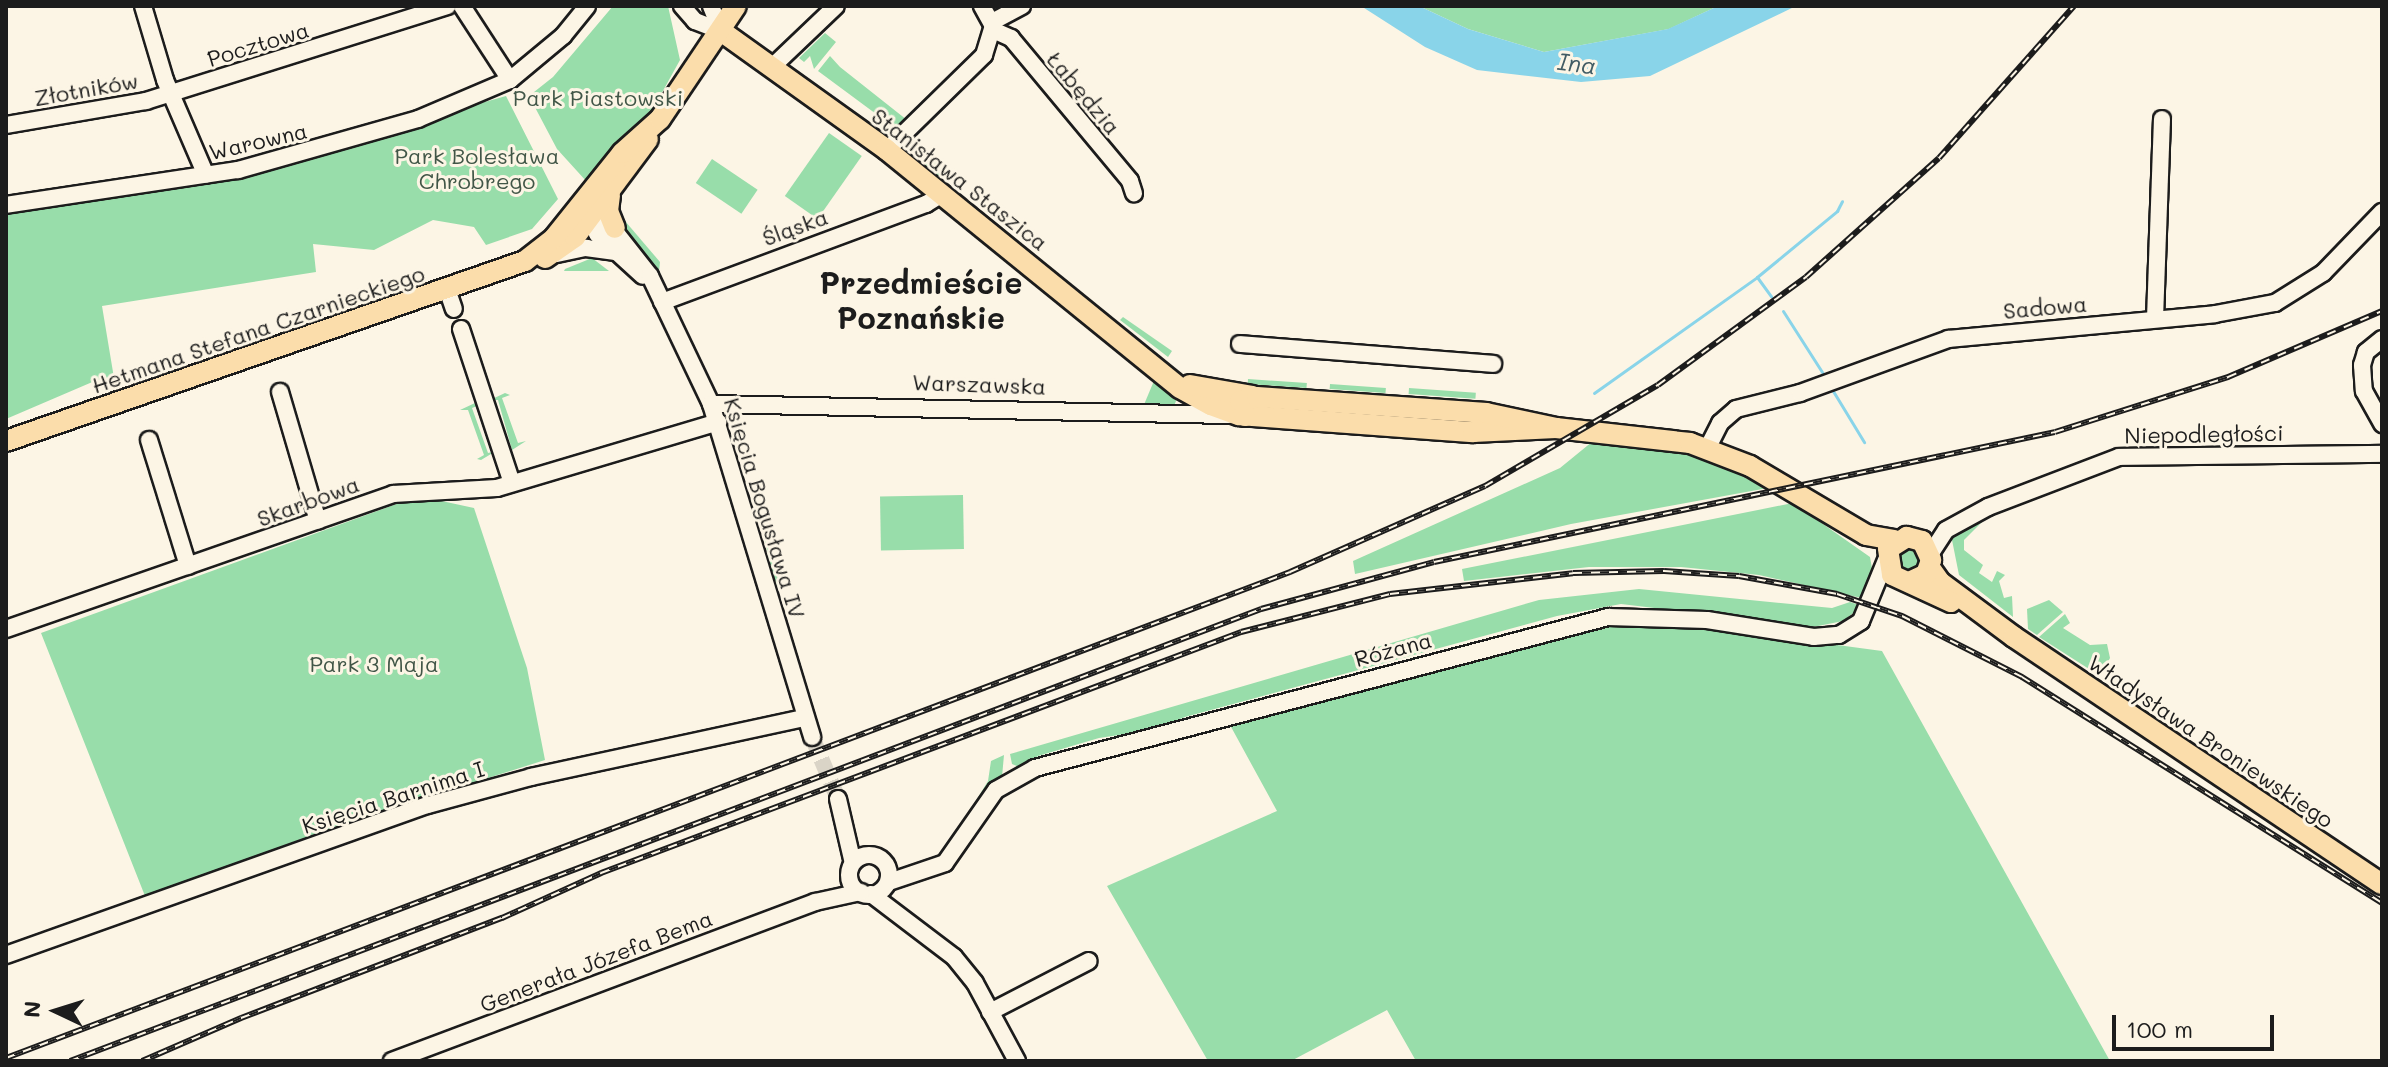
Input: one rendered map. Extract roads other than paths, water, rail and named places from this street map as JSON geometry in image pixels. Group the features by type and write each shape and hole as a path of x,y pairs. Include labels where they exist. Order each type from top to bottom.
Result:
{"main road":[{"path":"525,261 605,188 660,119 736,6"},
{"name":"Stanisława Staszica","path":"721,31 887,150 1164,374 1242,416"},
{"path":"605,188 608,211 615,228"},
{"path":"557,254 579,214"},
{"name":"Hetmana Stefana Czarnieckiego","path":"6,441 525,261 557,254"},
{"name":"Stanisława Staszica","path":"1190,389 1257,397"},
{"path":"1242,416 1240,401 1257,397"},
{"name":"Warszawska","path":"1257,397 1486,413 1556,428 1708,447 1750,466 1818,509 1871,537 1889,552"},
{"path":"1473,432 1482,427 1486,413"},
{"name":"Warszawska","path":"1242,416 1473,432 1556,428"},
{"path":"1889,552 1926,553 1903,581 1889,552"},
{"name":"Władysława Broniewskiego","path":"1926,553 1940,582 2014,637 2382,884"},
{"name":"Władysława Broniewskiego","path":"1903,581 2014,637"}],"street":[{"path":"143,6 172,94 206,175"},
{"name":"Pocztowa","path":"172,94 447,6"},
{"path":"462,6 510,80"},
{"name":"Warowna","path":"6,205 206,175 376,132 510,80 563,36 587,6"},
{"path":"682,6 695,21 721,31"},
{"path":"711,6 721,31"},
{"path":"772,67 836,6"},
{"name":"Łabędzia","path":"982,6 992,26 1011,38 1130,181 1134,193"},
{"path":"887,150 984,55 992,26 1022,6"},
{"name":"Złotników","path":"6,125 172,94"},
{"path":"2155,319 2162,119"},
{"name":"Śląska","path":"662,300 926,204 942,194"},
{"name":"Sadowa","path":"1708,447 1720,423 1736,409 1800,393 1936,342 2275,303 2323,273 2382,212"},
{"name":"Księcia Bogusława IV","path":"579,214 615,228 639,258 711,404 812,737"},
{"name":"Księcia Bogusława IV","path":"579,214 662,300"},
{"path":"557,254 586,248 616,253"},
{"path":"447,289 454,309"},
{"path":"461,329 512,483"},
{"path":"2382,339 2366,352 2362,377 2369,405 2382,424"},
{"path":"1240,344 1493,364"},
{"path":"1179,415 1190,389"},
{"path":"280,392 318,521"},
{"name":"Warszawska","path":"711,404 1242,416"},
{"name":"Skarbowa","path":"6,629 407,491 476,492 720,427"},
{"path":"149,440 188,566"},
{"name":"Niepodległości","path":"1926,553 1946,530 1988,507 2119,457 2382,454"},
{"name":"Różana","path":"945,863 996,790 1035,768 1581,621 1664,617 1814,637 1839,635 1861,621 1889,552"},
{"path":"1875,587 1903,581"},
{"name":"Księcia Barnima I","path":"6,955 428,805 567,768 805,718"},
{"path":"838,799 844,815 850,866 866,893 931,935"},
{"path":"844,815 878,859 889,883 975,983 1017,1061"},
{"path":"850,866 878,859 945,863"},
{"path":"889,883 945,863"},
{"name":"Generała Józefa Bema","path":"815,902 850,866"},
{"name":"Generała Józefa Bema","path":"392,1061 815,902 866,893 889,883"},
{"path":"990,1012 1089,961"}],"water":[{"name":"Ina","path":"1361,6 1419,6 1468,29 1544,52 1668,29 1718,6 1796,6 1650,76 1581,82 1477,70 1425,47"}],"waterway":[{"path":"1594,393 1757,277 1837,211 1842,201"},
{"path":"1757,277 1771,296"},
{"path":"1783,311 1824,375"},
{"path":"1833,391 1864,442"}],"tunnel":[{"path":"812,737 838,799"}],"railway":[{"path":"6,1058 1290,572 1485,486 1658,385 1806,277 1939,158 2074,6"},
{"path":"70,1061 1261,609 1434,562 2055,432 2228,377 2382,311"},
{"path":"142,1061 241,1018 502,918 601,873 1241,632 1390,594 1573,573 1664,571 1739,576 1837,594 1902,616 2022,677 2382,903"}],"district":[{"name":"Przedmieście Poznańskie","path":"921,299"}],"park label":[{"name":"Park Piastowski","path":"598,98"},
{"name":"Park Bolesława Chrobrego","path":"477,168"},
{"name":"Park 3 Maja","path":"374,664"}]}
